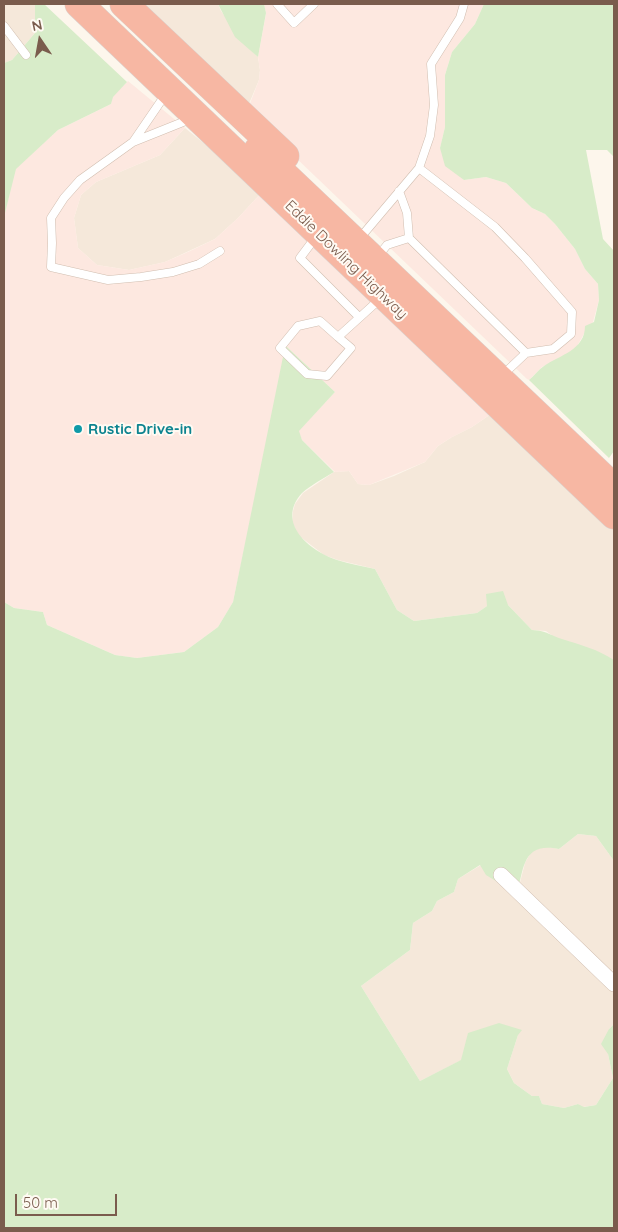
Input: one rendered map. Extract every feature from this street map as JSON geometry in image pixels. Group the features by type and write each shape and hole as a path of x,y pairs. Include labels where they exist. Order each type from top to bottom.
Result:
{"highway":[{"path":"58,4 312,242 390,303"},
{"name":"Eddie Dowling Highway","path":"79,4 614,515"},
{"name":"Eddie Dowling Highway","path":"105,4 614,488"},
{"path":"124,4 374,241 517,361 614,469"}],"street":[{"path":"502,875 614,984"}],"lane":[{"path":"277,4 294,24 314,4"},
{"path":"409,238 387,244 374,241 399,191 419,168 430,136 434,106 431,64 460,18 464,4"},
{"path":"4,26 26,55"},
{"path":"133,142 161,101"},
{"path":"183,122 133,142 80,180 64,198 51,218 51,267 108,280 141,277 174,272 199,264 220,251"},
{"path":"399,191 407,213 409,238 517,361 553,349 571,334 572,312 525,258 495,227 419,168"},
{"path":"312,242 300,258 359,317"},
{"path":"338,337 359,317 390,303"},
{"path":"320,321 338,337 351,348 327,376 307,374 280,348 298,326 320,321"}],"shaded area":[{"path":"4,4 35,4 35,33 12,60 4,63"},
{"path":"129,4 218,4 221,11 248,47 258,57 259,80 248,106"},
{"path":"264,4 484,4 475,24 452,52 445,75 445,127 440,148 464,180 486,177 506,183 532,208 545,214 575,249 585,269 598,284 599,300 593,322 575,350 542,367 529,380 527,379 247,111 259,80 258,57 266,14"},
{"path":"128,81 185,128 160,155 96,182 81,195 74,218 78,248 97,265 129,270 165,262 215,239 263,191 491,414 438,446 425,462 369,485 358,484 349,471 335,472 302,440 298,431 335,392 287,347 233,602 218,627 184,652 137,658 115,655 47,625 43,612 14,608 4,602 4,217 15,169 58,130 111,104 112,97"},
{"path":"185,128 263,191 215,239 165,262 129,270 97,265 78,248 74,218 81,195 96,182 160,155"},
{"path":"491,414 614,527 614,660 554,637 546,631 532,630 508,605 487,606 477,613 414,621 397,610 375,569 324,555 298,535 292,522 295,504 303,493 334,472 349,471 358,484 369,485 394,476 425,462 438,446"},
{"path":"578,834 596,836 614,861 614,968 606,978 614,988 614,1024 609,1029 608,1054 613,1078 596,1105 583,1107 578,1104 564,1108 542,1104 539,1096 532,1096 514,1083 507,1069 518,1035 420,1081 361,986 410,950 413,923 432,911 437,901 454,892 458,879 481,865 517,894 525,863 531,852 544,846 559,849"}],"green space":[{"path":"35,4 44,4 127,82 113,97 111,104 58,130 16,169 4,217 4,63 12,60 35,33"},
{"path":"218,4 264,4 266,13 258,57 235,37"},
{"path":"484,4 614,4 614,157 607,150 586,150 603,239 614,251 614,451 609,458 529,380 550,362 570,351 581,341 585,326 594,322 599,300 598,284 585,269 575,249 545,214 532,208 506,183 486,177 464,180 445,166 440,148 445,127 445,75 452,52 475,24"},
{"path":"285,347 335,392 299,431 302,440 334,472 302,493 295,504 292,515 294,525 307,543 316,550 337,560 375,569 397,610 414,621 477,613 487,606 486,594 503,591 508,605 532,630 545,632 589,648 614,660 614,861 596,836 578,834 559,849 538,849 532,853 524,866 517,894 486,875 480,865 458,879 454,892 437,901 432,911 413,923 410,950 361,986 420,1081 461,1060 468,1033 499,1023 522,1030 518,1035 507,1069 514,1083 532,1096 539,1096 542,1104 564,1108 578,1104 584,1107 596,1105 613,1078 608,1054 601,1044 614,1024 614,1228 4,1228 4,602 14,608 43,612 47,625 115,655 137,658 184,652 218,627 233,602"}],"place":[{"name":"Rustic Drive-in","path":"78,429"}]}
